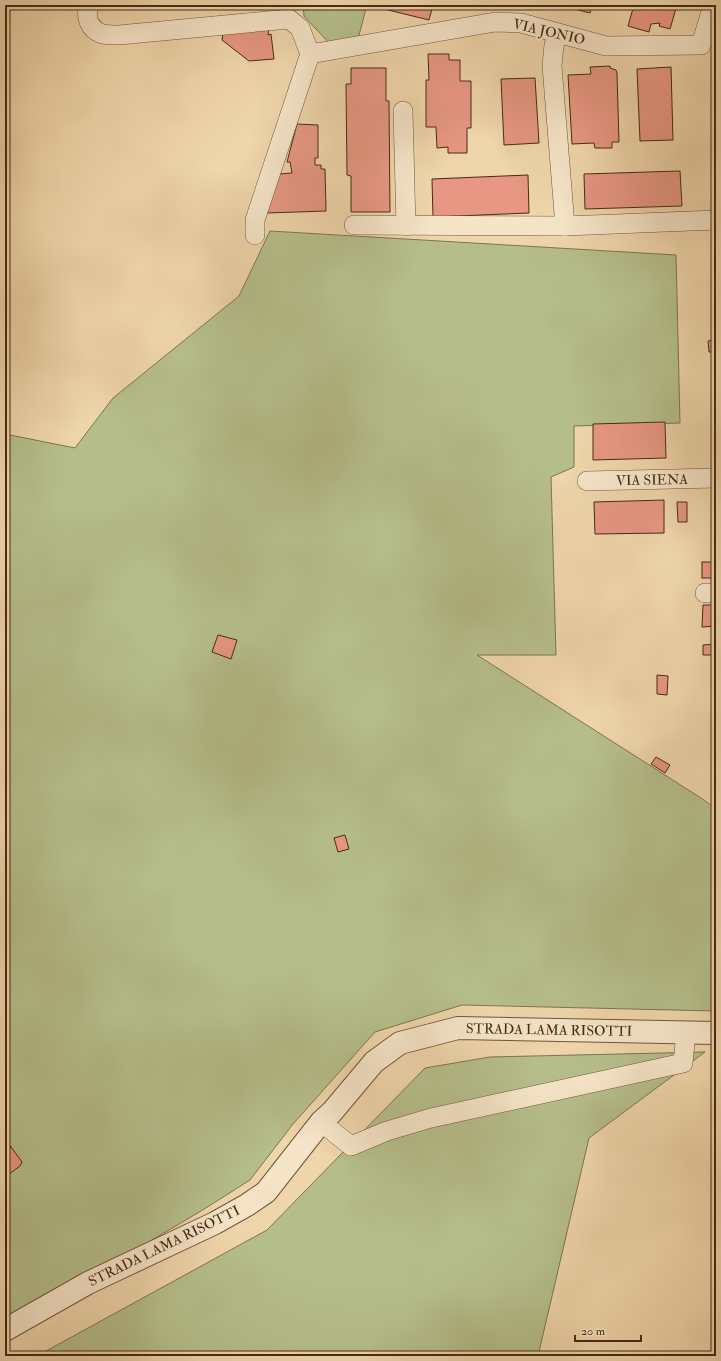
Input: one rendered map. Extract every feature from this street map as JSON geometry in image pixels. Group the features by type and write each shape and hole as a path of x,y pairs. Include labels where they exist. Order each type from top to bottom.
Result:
{"street":[{"path":"89,5 86,13 90,25 102,34 119,35 289,19 300,28 310,54 256,220 255,235"},
{"name":"VIA JONIO","path":"310,54 495,22 521,23 606,46 701,45 713,5"},
{"path":"559,34 554,45 552,66 565,226"},
{"path":"403,111 406,226"},
{"path":"354,225 565,226 716,220"},
{"name":"VIA SIENA","path":"587,482 716,478"},
{"name":"STRADA LAMA RISOTTI","path":"5,1330 88,1283 215,1223 247,1205 266,1192 321,1122 332,1112 374,1062 400,1043 458,1028 716,1033"},
{"path":"321,1122 351,1146 387,1131 430,1118 683,1063 686,1033"}],"green space":[{"path":"303,5 367,5 358,39 329,43 304,16"},
{"path":"270,231 676,255 680,423 574,426 574,467 551,477 556,655 477,655 716,809 716,1011 462,1005 375,1032 293,1124 250,1180 201,1211 5,1327 5,434 75,448 113,398 239,296"},
{"path":"705,1052 589,1138 538,1356 37,1356 267,1230 425,1068 490,1057"}],"building":[{"path":"377,5 433,5 429,20 376,7"},
{"path":"559,5 592,5 590,13"},
{"path":"634,5 677,5 670,29 659,26 660,23 651,24 649,32 628,26"},
{"path":"269,28 268,35 271,34 274,59 249,61 222,40 223,33"},
{"path":"428,54 449,54 449,60 460,60 460,81 471,81 471,128 467,128 467,153 448,153 448,147 437,148 436,127 426,127 426,80 429,80"},
{"path":"610,66 610,68 616,70 617,73 619,142 612,142 612,148 595,148 594,143 572,144 568,75 591,74 590,67"},
{"path":"671,67 673,140 640,141 637,69"},
{"path":"351,68 386,68 386,101 389,101 390,212 351,212 351,176 347,175 346,84 351,84"},
{"path":"535,78 539,143 504,145 501,79"},
{"path":"297,124 318,125 318,158 315,158 315,165 321,165 321,169 325,169 326,211 267,213 278,174 292,173 290,162 287,162"},
{"path":"680,171 682,206 585,209 584,174"},
{"path":"528,175 529,213 433,217 432,179"},
{"path":"713,302 716,302 716,352 709,352 708,341 714,340"},
{"path":"665,422 666,458 593,460 593,424"},
{"path":"664,500 664,533 595,534 594,502"},
{"path":"677,502 687,502 687,522 678,522"},
{"path":"702,562 716,562 716,578 702,578"},
{"path":"703,605 716,605 716,626 702,627"},
{"path":"218,635 237,640 231,659 212,652"},
{"path":"716,644 716,655 703,655 703,645"},
{"path":"657,675 668,676 667,695 657,694"},
{"path":"656,757 670,765 665,773 651,764"},
{"path":"345,835 349,849 338,852 334,838"},
{"path":"5,1138 11,1147 5,1151"},
{"path":"11,1147 22,1162 20,1166 5,1177 5,1151"}]}
